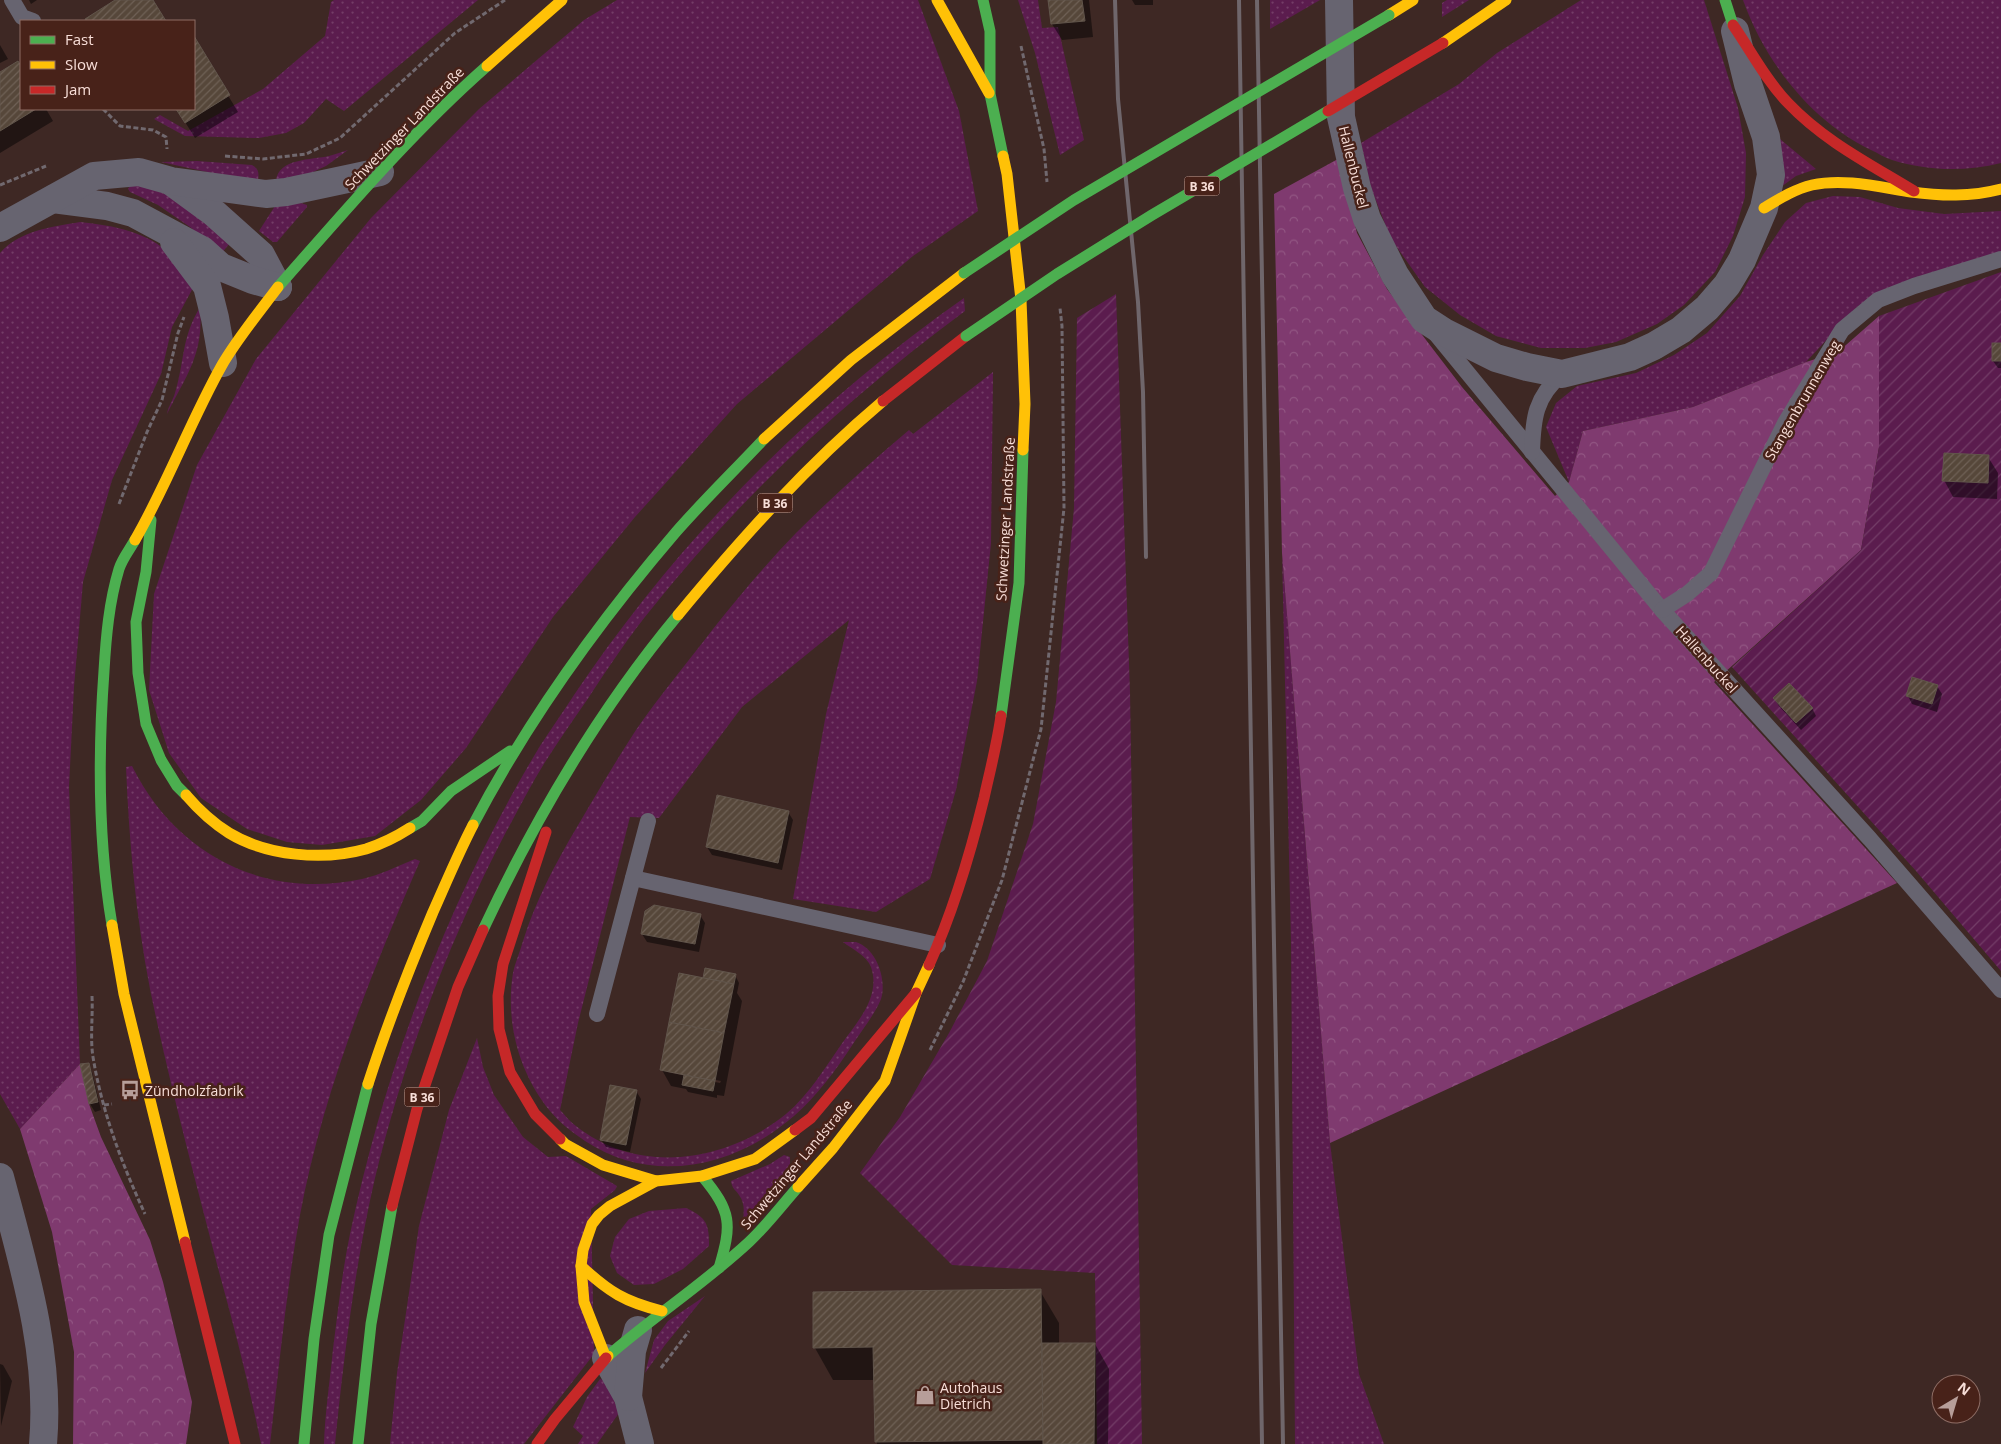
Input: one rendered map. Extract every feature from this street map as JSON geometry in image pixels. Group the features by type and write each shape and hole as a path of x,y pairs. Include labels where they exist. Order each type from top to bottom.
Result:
{"main road":[{"name":"Schwetzinger Landstraße","path":"151,512 174,460 222,363 278,287 380,172 468,83 562,0"},
{"name":"Schwetzinger Landstraße","path":"937,0 990,94"},
{"name":"Schwetzinger Landstraße","path":"538,1444 555,1419 606,1358 638,1330 719,1268 750,1241 833,1148 885,1081 916,993 938,945 970,855 998,739 1019,583 1025,404 1021,300 1007,174 990,94 990,31 983,0"},
{"path":"1389,15 1402,0"},
{"path":"304,1444 314,1339 330,1234 363,1099 387,1026 456,858 495,783 517,746 586,644 676,532 767,436 851,360 964,273 1074,200 1413,0"},
{"name":"B 36","path":"358,1444 363,1376 382,1251 412,1127 464,969 513,868 564,775 619,691 669,624 724,557 836,443 903,384 966,336 1057,274 1443,42 1506,0"},
{"path":"1729,12 1786,102 1848,153 1914,191"},
{"path":"1764,208 1791,192 1820,184 1854,184 1955,196 1992,192 2001,189"},
{"path":"151,512 146,572 136,622 138,673 146,724 161,760 176,786 199,810 229,833 261,847 297,854 335,854 365,849 392,839 422,821 451,791 517,746"},
{"path":"151,512 119,568 107,627 102,696 100,772 103,843 124,994 235,1444"},
{"path":"564,775 503,964 498,996 499,1029 510,1072 535,1114 565,1144 603,1165 656,1182"},
{"name":"Schwetzinger Landstraße","path":"656,1182 702,1176 755,1159 811,1118 916,993"},
{"path":"702,1176 718,1197 728,1221 726,1242 719,1268"},
{"path":"606,1358 598,1342 584,1302 581,1266 588,1234 592,1224 610,1206 656,1182"},
{"path":"581,1266 604,1288 619,1299 637,1306 662,1311"}],"street":[{"name":"Hallenbuckel","path":"1339,0 1342,117 1357,188 1367,219 1395,275 1424,319 1468,345 1496,358 1526,367 1562,374"},
{"path":"1562,374 1630,357 1654,346 1681,330 1706,308 1727,285 1742,260 1764,208 1771,175 1766,137 1748,84 1729,12"},
{"path":"0,228 94,176 138,172 171,181 266,194 286,192 380,172"},
{"path":"171,181 214,214 262,255 278,287"},
{"path":"53,199 107,206 149,220 167,232 202,250 221,267 253,280 278,287"},
{"path":"167,232 207,286 215,318 222,363"},
{"path":"0,1177 35,1311 46,1412 43,1444"},
{"path":"628,1398 632,1351 638,1330"},
{"path":"606,1358 628,1398 640,1444"}],"lane":[{"path":"12,0 22,16 31,20"},
{"name":"Stangenbrunnenweg","path":"1662,610 1687,594 1710,573 1785,423 1842,330 1878,300 1914,286 2001,259"},
{"name":"Hallenbuckel","path":"1424,319 1662,610 1870,838 2001,990"},
{"path":"1532,452 1533,428 1537,405 1548,386 1562,374"},
{"path":"597,1014 648,822"},
{"path":"633,878 938,945"}],"path":[{"path":"264,159 306,154 340,138 455,33 506,0"},
{"path":"104,110 120,126 153,130 166,137 168,152"},
{"path":"93,1018 97,1021"},
{"path":"104,1105 112,1104"},
{"path":"660,1369 694,1324"}],"shaded area":[{"path":"334,0 478,0 344,111 326,99 304,123 286,133 259,138 185,136 154,119 160,115 188,131 263,89 325,36 331,2"},
{"path":"617,0 918,0 959,111 978,211 913,256 737,404 635,517 553,617 466,748 421,800 375,836 322,845 287,842 247,829 201,798 169,753 149,690 154,594 197,465 256,359 371,218 479,109 584,20"},
{"path":"1018,0 1038,0 1042,28 1058,27 1084,140 1060,155 1035,53"},
{"path":"1270,0 1320,0 1270,29"},
{"path":"1447,0 1469,0 1442,17 1442,3"},
{"path":"1581,0 1704,0 1738,108 1746,153 1745,197 1733,236 1715,272 1684,305 1657,324 1616,342 1585,348 1541,348 1496,336 1460,315 1425,287 1391,239 1371,188 1361,143 1459,84 1497,53"},
{"path":"1743,0 2001,0 2001,163 1960,169 1906,164 1889,159 1849,138 1810,106 1777,67 1752,23"},
{"path":"1780,139 1816,169 1796,176 1781,187"},
{"path":"348,150 326,166 300,178 276,181 278,173 289,164"},
{"path":"197,161 252,165 258,172 258,181 161,162"},
{"path":"131,184 170,196 230,243 221,254 190,227 158,205 130,192 128,189"},
{"path":"1833,196 1860,197 1898,208 1944,214 2001,211 2001,255 1881,293 1857,307 1806,362 1693,407 1583,431 1569,482 1546,427 1556,403 1577,386 1636,373 1674,355 1707,333 1740,296 1763,255 1785,222 1806,203"},
{"path":"301,203 307,205 307,207 277,242 273,242 259,231 275,206"},
{"path":"80,222 120,228 156,243 176,260 194,286 172,327 161,374 112,480 83,582 74,687 69,787 80,1064 20,1129 0,1094 0,253 8,245 27,234"},
{"path":"2001,272 2001,971 1916,871 1732,667 1861,550 1879,447 1879,316"},
{"path":"1116,294 1130,692 1142,1444 1097,1444 1095,1273 952,1265 860,1173 900,1117 949,1033 987,961 1033,824 1056,702 1074,508 1077,318"},
{"path":"964,298 965,311 880,378 799,449 723,525 687,565 627,641 558,742 532,784 485,873 447,958 414,1045 400,1089 375,1178 368,1211 346,1344 335,1444 324,1444 326,1408 340,1292 350,1234 382,1107 402,1044 450,921 477,861 507,803 540,746 574,695 658,582 703,529 751,478 801,430 907,340"},
{"path":"200,307 201,323 197,351 167,414 178,381 189,329"},
{"path":"993,372 991,543 977,681 956,790 930,879 876,912 793,899 826,714 849,620 742,707 659,818 630,817 578,1023 560,1110 574,1124 601,1142 627,1152 655,1157 682,1157 710,1152 737,1143 763,1130 794,1106 824,1070 866,1008 873,988 871,967 863,956 843,942 856,942 870,951 875,958 883,983 881,999 868,1022 826,1082 811,1100 771,1134 746,1148 720,1158 693,1164 665,1166 638,1163 611,1155 580,1138 550,1111 530,1080 517,1046 511,1010 513,973 528,926 547,883 577,827 636,730 713,629 763,568 823,506 894,442 909,430 913,434"},
{"path":"1282,553 1330,1143 1359,1374 1384,1444 1295,1444 1291,942"},
{"path":"132,766 151,797 173,824 199,846 227,864 258,876 291,883 326,884 362,879 415,859 420,861 366,991 321,1124 300,1215 283,1330 270,1444 261,1444 241,1355 157,1024 141,934 131,851 126,767"},
{"path":"477,1038 483,1067 494,1095 523,1137 548,1157 566,1156 617,1186 615,1190 591,1209 594,1354 524,1444 390,1444 397,1373 419,1226 449,1110"},
{"path":"784,1155 790,1157 790,1166 750,1224 743,1220 743,1204 731,1181 770,1164"},
{"path":"686,1208 703,1219 707,1227 709,1246 683,1269 654,1284 634,1285 617,1273 610,1256 615,1237 629,1219 649,1211"},
{"path":"705,1296 645,1373 654,1340 668,1321"},
{"path":"600,1379 607,1381 619,1413 597,1444 578,1444 583,1436 573,1427 587,1397"}],"green space":[{"path":"1338,159 1357,233 1387,289 1462,387 1555,496 1569,482 1583,431 1693,407 1806,362 1838,352 1879,316 1879,447 1861,550 1714,682 1897,883 1330,1143 1282,553 1274,194"},
{"path":"80,1064 89,1104 101,1137 150,1240 163,1282 192,1402 186,1444 73,1444 74,1352 52,1232 20,1129"}],"building":[{"path":"115,0 153,0 165,20 86,20"},
{"path":"1048,0 1082,0 1085,21 1051,24"},
{"path":"195,38 230,95 185,123 177,110 195,110"},
{"path":"18,61 20,64 20,110 34,110 0,131 0,72"},
{"path":"1992,343 2001,343 2001,361 1992,361"},
{"path":"1944,453 1989,455 1988,483 1942,481"},
{"path":"1912,677 1938,685 1932,704 1906,696"},
{"path":"1789,683 1813,708 1796,723 1773,698"},
{"path":"717,795 789,811 778,863 706,847"},
{"path":"654,905 701,914 695,944 641,934 645,911"},
{"path":"705,968 736,974 734,984 703,978"},
{"path":"679,973 734,984 724,1033 669,1022"},
{"path":"669,1022 724,1033 715,1081 660,1070"},
{"path":"89,1063 98,1102 89,1104 80,1064"},
{"path":"684,1075 715,1081 713,1091 682,1085"},
{"path":"610,1085 637,1090 626,1145 600,1140"},
{"path":"1041,1289 1043,1440 875,1442 873,1347 813,1348 813,1292"},
{"path":"1042,1343 1095,1343 1094,1444 1043,1444"}],"railway":[{"path":"1115,0 1118,99 1138,302 1143,392 1146,557"},
{"path":"1239,0 1262,1444"},
{"path":"1257,0 1283,1444"}],"traffic: fast":[{"path":"983,0 990,31 990,94 1003,156"},
{"path":"1725,0 1733,25"},
{"path":"964,273 1074,200 1389,15"},
{"path":"278,287 405,145 487,66"},
{"path":"966,336 1057,274 1152,215 1328,111"},
{"path":"473,825 494,786 541,710 619,601 697,508 764,439"},
{"path":"1001,716 1019,583 1023,450"},
{"path":"151,520 146,572 136,622 138,673 146,724 161,760 177,786 186,795"},
{"path":"112,925 107,894 100,798 102,703 110,607 120,565 135,540"},
{"path":"483,930 524,847 570,766 649,651 678,615"},
{"path":"410,828 422,821 451,791 510,751"},
{"path":"304,1444 314,1339 329,1235 368,1084"},
{"path":"702,1176 719,1199 727,1219 726,1240 719,1268"},
{"path":"608,1356 697,1286 749,1242 798,1187"},
{"path":"358,1444 371,1324 392,1206"}],"traffic: slow":[{"path":"487,66 562,0"},
{"path":"937,0 989,93"},
{"path":"1389,15 1413,0"},
{"path":"1443,43 1506,0"},
{"path":"1003,156 1007,174 1021,300 1025,404 1023,450"},
{"path":"1764,208 1799,189 1812,185 1836,182 1945,195 1967,195 2001,189"},
{"path":"764,439 851,360 964,273"},
{"path":"135,540 222,365 278,287"},
{"path":"678,615 726,558 801,477 883,401"},
{"path":"186,795 206,816 229,833 260,847 296,854 332,855 349,853 378,845 410,828"},
{"path":"368,1084 415,955 447,879 473,825"},
{"path":"112,925 124,994 185,1242"},
{"path":"798,1187 833,1148 885,1081 916,993 929,965"},
{"path":"608,1356 606,1358 584,1302 581,1266 583,1250 592,1224 599,1215 610,1206 656,1181 702,1176 755,1159 795,1130"},
{"path":"560,1139 565,1144 603,1165 656,1181"},
{"path":"581,1266 600,1283 618,1295 627,1300 662,1311"}],"traffic: jam":[{"path":"1733,25 1773,85 1802,117 1848,151 1914,191"},
{"path":"1328,111 1443,43"},
{"path":"883,401 966,336"},
{"path":"929,965 946,925 967,862 984,798 1001,716"},
{"path":"546,832 503,964 498,996 499,1029 510,1072 535,1114 560,1139"},
{"path":"392,1206 417,1109 458,987 483,930"},
{"path":"795,1130 811,1118 916,993"},
{"path":"185,1242 235,1444"},
{"path":"537,1444 555,1419 606,1358"}],"place":[{"name":"Zündholzfabrik","path":"130,1090"},
{"name":"Autohaus Dietrich","path":"925,1395"}]}
